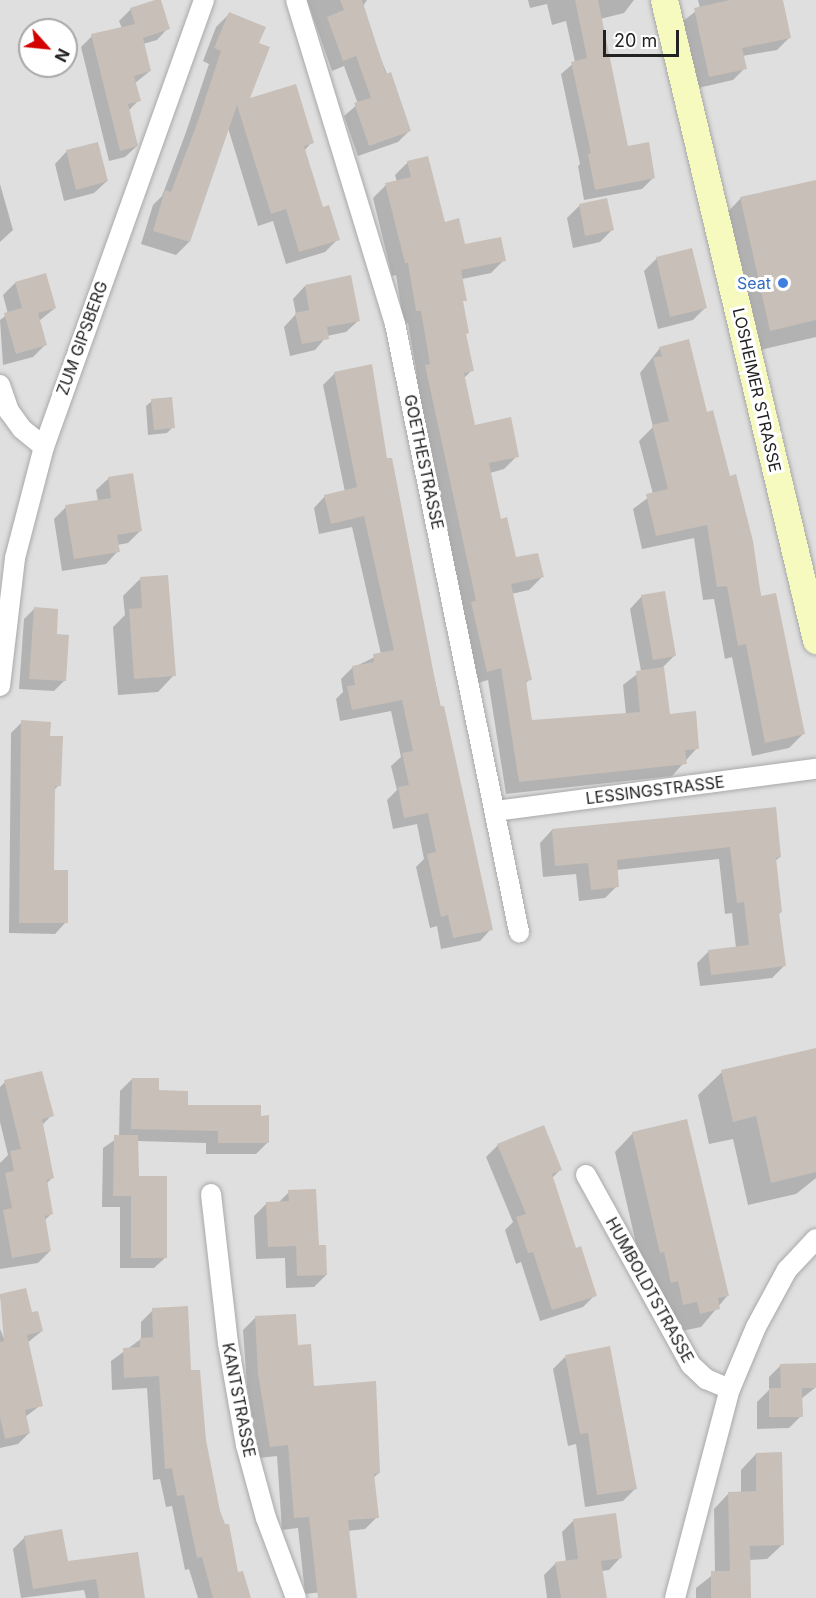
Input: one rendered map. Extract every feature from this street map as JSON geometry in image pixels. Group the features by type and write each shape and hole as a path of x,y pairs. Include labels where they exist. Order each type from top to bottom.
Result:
{"main road":[{"name":"LOSHEIMER STRASSE","path":"664,0 816,640"}],"street":[{"name":"ZUM GIPSBERG","path":"0,686 15,558 44,447 204,0"},
{"name":"GOETHESTRASSE","path":"296,0 396,324 519,932"},
{"path":"0,385 9,411 22,429 44,447"},
{"name":"LESSINGSTRASSE","path":"495,811 816,769"},
{"name":"HUMBOLDTSTRASSE","path":"586,1175 690,1365 706,1379 730,1389"},
{"name":"KANTSTRASSE","path":"211,1194 228,1343 246,1445 266,1518 296,1598"},
{"path":"675,1598 730,1389 756,1327 787,1270 816,1239"}],"shaded area":[{"path":"0,0 816,0 816,1598 0,1598"}],"building":[{"path":"161,0 170,29 143,38 151,71 134,76 141,101 128,104 138,146 120,151 91,34 135,24 130,8"},
{"path":"340,0 362,0 386,74 391,72 411,131 369,146 354,103 371,98 356,56 343,61 327,17 344,10"},
{"path":"575,0 598,0 628,146 649,142 655,178 595,190 588,154 591,153 571,62 587,58"},
{"path":"730,0 783,0 791,38 742,48 747,69 709,77 694,8"},
{"path":"229,12 266,27 259,43 270,47 250,98 296,84 314,143 304,146 323,207 329,205 340,240 299,252 286,209 271,214 237,105 190,242 153,231 165,190 171,192 198,121 221,51 214,48"},
{"path":"98,142 108,181 76,190 66,150"},
{"path":"428,156 445,222 459,218 465,244 501,237 506,261 461,270 467,301 463,301 469,333 466,334 474,371 464,373 475,425 511,417 519,457 489,463 501,519 507,517 516,557 538,553 544,577 511,584 532,680 526,681 532,720 640,712 636,671 664,667 670,714 696,711 699,749 685,750 687,764 519,782 501,668 487,672 471,602 476,601 425,365 430,364 421,311 416,311 408,263 405,263 385,183 411,177 407,161"},
{"path":"816,180 816,320 770,331 740,197"},
{"path":"607,198 614,230 585,236 579,204"},
{"path":"692,248 707,308 670,317 656,257"},
{"path":"46,273 56,308 38,313 47,345 16,354 4,313 22,308 15,282"},
{"path":"351,275 360,321 327,327 329,339 302,344 295,313 309,310 305,285"},
{"path":"689,339 707,412 713,410 730,476 736,474 753,541 761,596 776,593 805,734 765,743 746,644 738,646 727,586 717,587 707,525 656,536 646,494 668,489 652,425 669,421 653,358 662,356 659,347"},
{"path":"372,364 387,458 392,458 440,706 444,706 493,930 453,938 448,915 441,917 427,854 436,852 428,813 404,818 398,787 409,785 402,753 413,751 402,700 352,710 347,686 355,685 352,666 374,662 373,654 394,650 364,516 331,524 324,495 357,487 334,372"},
{"path":"172,397 175,428 154,430 151,399"},
{"path":"133,473 142,531 117,535 120,552 74,559 65,505 111,498 108,477"},
{"path":"168,575 176,676 134,679 129,609 142,608 140,577"},
{"path":"665,591 676,656 653,660 641,595"},
{"path":"34,607 58,609 57,634 69,635 66,681 29,679"},
{"path":"21,720 51,722 50,736 63,736 61,786 55,786 54,870 68,870 68,923 19,923"},
{"path":"776,807 781,857 776,858 782,912 779,913 786,966 711,975 708,950 749,945 744,902 737,903 730,847 617,860 619,887 591,890 588,863 555,866 552,829"},
{"path":"816,1048 816,1172 771,1183 756,1116 733,1122 721,1070"},
{"path":"42,1071 54,1116 42,1119 54,1178 47,1180 53,1214 45,1216 51,1251 12,1258 3,1210 12,1208 5,1173 14,1171 10,1151 21,1149 4,1080"},
{"path":"132,1078 159,1078 159,1090 188,1091 188,1105 261,1105 261,1116 269,1115 269,1143 218,1143 218,1131 131,1129"},
{"path":"687,1119 729,1296 718,1298 720,1309 700,1314 697,1302 683,1305 678,1281 671,1283 664,1252 660,1253 632,1132"},
{"path":"544,1125 562,1170 552,1174 576,1248 581,1246 597,1296 552,1310 533,1252 528,1253 516,1217 526,1214 497,1144"},
{"path":"114,1135 138,1135 139,1176 167,1176 167,1258 131,1258 131,1196 113,1196"},
{"path":"316,1189 319,1245 326,1245 327,1275 297,1276 296,1246 268,1247 266,1202 289,1201 288,1190"},
{"path":"26,1288 32,1312 38,1311 43,1331 27,1335 43,1406 25,1410 30,1433 5,1439 0,1417 0,1342 4,1341 0,1294"},
{"path":"188,1306 191,1370 200,1370 206,1440 220,1511 225,1524 229,1524 238,1572 243,1571 251,1598 213,1598 202,1557 197,1558 184,1495 177,1496 172,1468 165,1469 159,1376 124,1378 123,1348 140,1347 140,1338 153,1337 152,1308"},
{"path":"296,1314 298,1345 311,1344 314,1386 376,1381 380,1473 374,1474 379,1518 348,1520 357,1598 318,1598 309,1517 294,1518 288,1445 270,1447 258,1374 255,1316"},
{"path":"610,1346 637,1489 597,1495 588,1433 580,1434 565,1355"},
{"path":"816,1363 816,1388 802,1388 803,1417 769,1417 769,1388 781,1388 780,1364"},
{"path":"782,1452 784,1545 750,1546 751,1598 711,1598 711,1571 730,1571 728,1492 756,1491 756,1453"},
{"path":"616,1513 622,1558 601,1561 607,1598 561,1598 555,1562 578,1559 573,1519"},
{"path":"62,1529 68,1561 138,1552 145,1598 99,1598 96,1579 33,1589 24,1536"}],"place":[{"name":"Seat","path":"783,283"}]}
